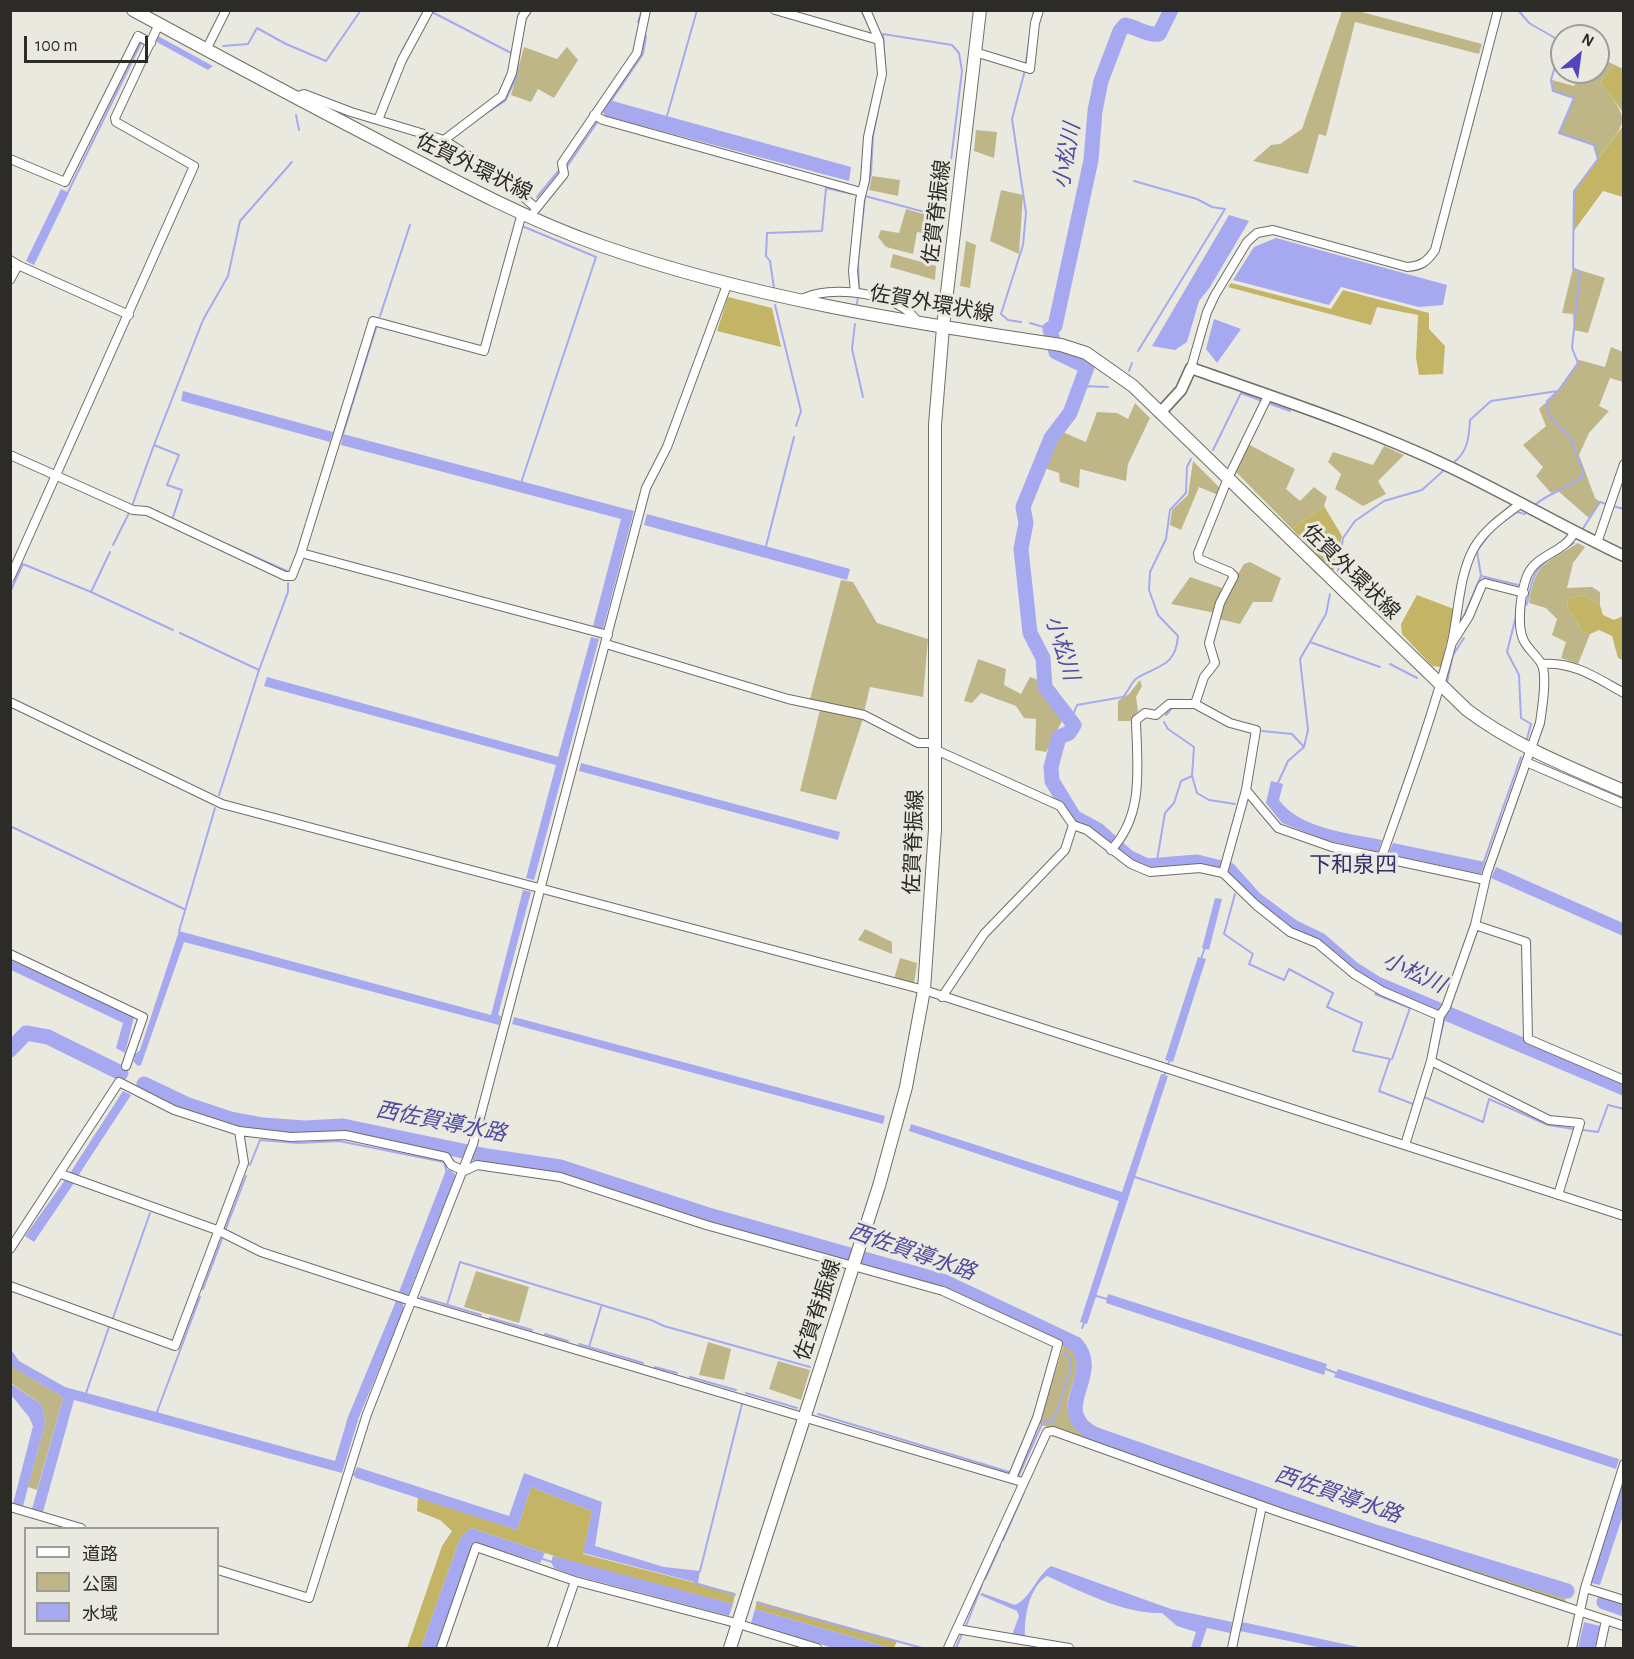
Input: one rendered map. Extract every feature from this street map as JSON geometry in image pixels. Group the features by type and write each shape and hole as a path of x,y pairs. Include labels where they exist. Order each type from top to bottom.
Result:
{"main road":[{"name":"佐賀外環状線","path":"134,10 158,28 206,50 295,97 601,245 727,285 943,327 1061,345 1086,353 1110,368 1160,413 1440,685 1485,724 1528,756 1623,791"},
{"name":"佐賀脊振線","path":"730,1648 897,1122 924,990 933,881 936,747 935,425 943,327 980,10"}],"street":[{"path":"206,50 226,10"},
{"path":"378,120 402,60 429,10"},
{"path":"10,455 133,510 147,511 285,576 292,576 373,321 484,351 530,212 564,174 562,163 637,53 646,10"},
{"path":"776,10 879,40"},
{"path":"855,292 853,271 861,192 865,180 868,137 882,74 879,40 866,10"},
{"path":"975,52 1030,69 1035,23 1039,10"},
{"path":"1160,413 1181,390 1191,368 1207,312 1215,295 1247,242 1257,233 1273,230 1407,267 1419,266 1429,258 1435,250 1498,10"},
{"path":"444,140 502,96 512,73 525,13"},
{"path":"10,578 194,166 116,122 115,118 146,40 158,28"},
{"path":"10,159 66,180 138,36 146,40"},
{"path":"295,97 304,94 444,140 494,172 530,212"},
{"path":"594,115 603,120 861,192"},
{"path":"10,260 129,315"},
{"path":"10,280 20,266"},
{"path":"219,1570 309,1598 405,1299 468,1160 606,644 600,632 646,488 667,447 727,285"},
{"path":"800,301 808,295 855,292 904,306 917,322"},
{"path":"1191,368 1377,435 1453,468 1574,533 1623,556"},
{"path":"1195,704 1204,677 1215,663 1209,643 1220,603 1234,576 1230,572 1199,559 1198,553 1228,478 1268,396"},
{"path":"1597,543 1623,464"},
{"path":"1384,851 1440,685 1452,644 1464,577 1473,549 1490,527 1520,504"},
{"path":"1405,1145 1431,1061 1440,1016 1446,1008 1475,925 1487,873 1540,723 1544,699 1542,664 1522,639 1524,592 1531,569 1570,541 1574,533"},
{"path":"301,553 600,632"},
{"path":"1452,644 1469,616 1482,585 1485,583 1524,592"},
{"path":"606,644 788,699 864,716 918,743 936,747 1060,806 1073,825 1087,830 1131,864 1150,872 1200,868 1223,873 1256,905 1290,932 1317,943 1354,974 1382,991 1440,1016"},
{"path":"1542,664 1555,663 1576,667 1623,693"},
{"path":"10,702 222,804 924,990 1623,1216"},
{"path":"1111,850 1121,840 1132,819 1136,799 1136,720 1144,713 1156,715 1169,704 1195,704 1230,723 1256,730 1246,790 1223,873"},
{"path":"1528,756 1623,804"},
{"path":"1246,790 1278,828 1332,847 1384,851 1487,873"},
{"path":"942,997 984,934 1065,850 1073,825"},
{"path":"1475,925 1526,942 1528,1039 1623,1080"},
{"path":"10,954 143,1017 126,1066"},
{"path":"1431,1061 1549,1120 1580,1123 1558,1195"},
{"path":"10,1249 68,1176 119,1082 174,1110 239,1131 291,1137 345,1135 446,1158 451,1165 464,1171 477,1165 560,1177 706,1225 943,1291 1059,1344 1037,1418 1013,1474"},
{"path":"10,1286 175,1346 244,1163 239,1131"},
{"path":"68,1176 217,1230 261,1252 405,1299 804,1416 1013,1474 1022,1482"},
{"path":"948,1648 1022,1482 1047,1432 1053,1431 1262,1506 1623,1626"},
{"path":"1572,1648 1585,1588 1623,1467"},
{"path":"1232,1648 1262,1506"},
{"path":"10,1507 78,1527"},
{"path":"441,1648 476,1547 575,1581 738,1624 816,1648"},
{"path":"552,1648 575,1581"},
{"path":"1585,1588 1623,1600"},
{"path":"1600,1648 1606,1620"},
{"path":"957,1629 1069,1648"}],"green space":[{"path":"1342,11 1358,11 1482,44 1479,54 1355,22 1326,136 1319,134 1308,174 1253,161 1271,145 1280,144 1302,129"},
{"path":"524,47 557,59 567,47 578,60 554,98 538,89 531,102 511,95"},
{"path":"1552,84 1574,86 1575,84 1601,84 1621,114 1620,128 1598,159 1593,145 1559,133 1574,98 1553,91"},
{"path":"976,130 997,132 994,158 974,151"},
{"path":"872,176 900,180 898,196 869,190"},
{"path":"1001,190 1023,195 1019,254 990,241"},
{"path":"906,209 934,217 928,234 917,232 913,254 886,247 878,237 881,230 899,233"},
{"path":"966,241 976,245 970,288 960,286"},
{"path":"893,254 936,266 935,280 890,267"},
{"path":"1573,268 1605,278 1588,333 1574,330 1573,314 1562,313"},
{"path":"1611,347 1623,352 1623,382 1610,378 1599,406 1609,411 1589,433 1579,455 1595,498 1600,502 1589,518 1557,490 1551,493 1536,476 1543,467 1523,445 1546,426 1539,409 1558,391 1577,363 1576,359 1605,367"},
{"path":"1135,403 1150,418 1128,464 1126,481 1080,469 1079,488 1060,482 1059,473 1042,467 1060,431 1086,442 1097,412 1117,413 1128,419"},
{"path":"1248,444 1295,469 1286,489 1300,501 1314,487 1327,497 1324,506 1292,529 1235,471"},
{"path":"1384,446 1404,455 1378,481 1386,494 1363,506 1335,489 1341,474 1328,462 1333,452 1373,465"},
{"path":"1193,461 1221,489 1218,495 1199,487 1181,530 1170,525 1172,510 1188,495"},
{"path":"1578,543 1585,547 1573,563 1567,588 1592,587 1600,592 1600,605 1583,595 1568,599 1567,607 1583,632 1590,634 1578,664 1561,658 1566,642 1552,635 1557,619 1546,608 1529,603 1538,572 1550,560"},
{"path":"1250,562 1281,578 1272,602 1253,602 1240,624 1219,619 1215,613 1171,604 1190,577 1228,590 1244,564"},
{"path":"841,580 853,582 877,623 928,639 923,697 870,687 864,712 810,699"},
{"path":"978,659 1006,669 1004,685 1021,694 1030,677 1036,679 1048,701 1063,719 1046,752 1035,750 1036,719 1024,718 1016,706 981,693 972,703 964,701"},
{"path":"1140,680 1142,686 1136,697 1138,711 1130,721 1118,721 1118,701 1129,694"},
{"path":"820,710 863,719 836,800 800,791"},
{"path":"865,929 892,942 892,954 858,940"},
{"path":"900,958 917,963 914,984 894,979"},
{"path":"476,1271 529,1287 519,1323 464,1307"},
{"path":"708,1342 731,1349 724,1380 699,1375"},
{"path":"1064,1344 1076,1350 1076,1374 1068,1401 1068,1410 1071,1421 1079,1433 1412,1550 1565,1597 1566,1603 1439,1564 1039,1424"},
{"path":"778,1361 810,1370 801,1400 769,1389"},
{"path":"10,1365 63,1399 37,1490 28,1487 45,1423 42,1405 11,1383"}],"shaded area":[{"path":"1615,65 1623,69 1623,112 1602,84 1610,84 1610,71"},
{"path":"1623,126 1623,197 1603,191 1573,232 1574,191"},
{"path":"1231,283 1331,309 1343,290 1429,313 1429,329 1445,346 1443,374 1419,375 1416,358 1418,315 1377,307 1371,325 1228,287"},
{"path":"728,297 772,308 781,347 717,331"},
{"path":"1324,506 1342,536 1333,572 1292,529"},
{"path":"1417,595 1454,609 1441,667 1432,666 1402,634 1401,624"},
{"path":"1583,595 1600,605 1603,615 1614,620 1623,616 1623,660 1618,658 1612,636 1599,630 1590,634 1583,632 1567,607 1568,599"},
{"path":"531,1487 592,1511 583,1554 735,1593 733,1604 569,1561 471,1528 460,1538 421,1648 407,1648 442,1546 452,1531 440,1520 417,1511 418,1497 517,1530"},
{"path":"757,1601 897,1641 894,1648 891,1648 755,1609"}],"water":[{"path":"158,36 213,66 208,70 155,41"},
{"path":"609,100 851,167 849,181 605,116 602,110"},
{"path":"61,189 69,193 34,265 26,261"},
{"path":"1229,215 1249,221 1210,287 1199,301 1187,342 1175,350 1152,346"},
{"path":"1276,238 1447,285 1443,305 1419,307 1341,287 1329,305 1233,280 1254,247"},
{"path":"1214,319 1241,329 1217,363 1206,349"},
{"path":"183,391 333,432 330,442 181,401"},
{"path":"343,434 634,511 603,629 593,626 621,519 341,445"},
{"path":"647,514 850,569 847,580 644,525"},
{"path":"591,637 599,639 534,880 526,878 556,765 264,686 267,677 558,757"},
{"path":"581,763 840,832 838,840 579,771"},
{"path":"1271,781 1283,784 1279,800 1299,818 1340,832 1382,840 1378,852 1325,840 1282,823 1266,803"},
{"path":"1393,843 1485,862 1481,874 1388,854"},
{"path":"1496,867 1623,923 1623,936 1491,878"},
{"path":"523,890 531,892 498,1015 501,1016 499,1025 184,942 141,1065 138,1066 133,1061 135,1058 132,1057 140,1050 179,931 491,1015"},
{"path":"1215,898 1222,899 1209,950 1202,948"},
{"path":"1198,957 1206,959 1173,1062 1165,1060"},
{"path":"11,960 134,1017 125,1053 116,1048 123,1023 11,970"},
{"path":"514,1017 885,1116 883,1124 512,1024"},
{"path":"1161,1074 1168,1076 1087,1324 1080,1322 1119,1201 909,1131 911,1124 1122,1192"},
{"path":"123,1091 131,1095 78,1176 70,1173"},
{"path":"446,1170 456,1175 408,1295 399,1292"},
{"path":"65,1180 74,1183 34,1242 25,1236"},
{"path":"1108,1294 1327,1364 1324,1375 1106,1303"},
{"path":"396,1301 403,1303 403,1312 359,1417 342,1473 74,1400 43,1512 32,1509 63,1399 11,1366 10,1348 19,1361 65,1387 335,1461 348,1417"},
{"path":"1338,1369 1619,1459 1616,1469 1334,1377"},
{"path":"10,1383 42,1405 45,1423 23,1506 13,1504 33,1426 29,1417 11,1395"},
{"path":"357,1467 509,1516 524,1473 602,1502 595,1546 664,1567 700,1571 698,1583 583,1553 592,1511 531,1487 517,1530 356,1478 353,1475"},
{"path":"1623,1480 1623,1515 1600,1585 1591,1583"},
{"path":"471,1528 545,1553 540,1563 476,1543 473,1545 437,1648 421,1648 460,1538"},
{"path":"553,1556 733,1604 729,1616 573,1575 554,1568 551,1562"},
{"path":"1051,1566 1171,1609 1232,1622 1230,1633 1207,1628 1200,1648 1191,1648 1196,1632 1177,1626 1162,1613 1148,1613 1119,1606 1047,1576 1032,1595 1025,1621 1025,1637 1012,1635 1019,1616 1017,1611 980,1595 982,1593 1015,1605 1021,1602 1041,1575"},
{"path":"755,1609 891,1648 833,1648 751,1623"},
{"path":"1242,1622 1363,1648 1323,1648 1240,1631"},
{"path":"1584,1622 1600,1626 1595,1648 1578,1648"}],"waterway":[{"path":"223,46 248,44 257,28 286,44 326,61 361,10"},
{"path":"435,10 434,13 511,53"},
{"path":"638,22 642,10"},
{"path":"667,116 697,10"},
{"path":"861,10 871,31"},
{"path":"1026,62 1034,10"},
{"name":"小松川","path":"1171,10 1159,34 1151,34 1125,25 1120,31 1101,81 1095,111 1091,160 1055,326 1050,329 1056,352 1087,367 1070,413 1051,438 1023,507 1026,523 1021,549 1030,633 1043,658 1045,687 1074,725 1069,733 1059,737 1051,767 1052,781 1074,817 1098,830 1128,857 1147,866 1197,862 1229,870 1255,899 1293,927 1320,940 1352,968 1377,984 1624,1088"},
{"path":"1453,463 1465,449 1470,420 1491,401 1558,391 1578,363 1572,348 1580,272 1573,268 1574,191 1598,159 1594,145 1559,133 1574,98 1553,91 1551,80 1562,42 1529,23 1518,10"},
{"path":"401,53 424,11"},
{"path":"885,64 883,34 952,45 959,53 962,71 945,209"},
{"path":"611,101 643,54 646,36"},
{"path":"68,192 142,41"},
{"path":"480,117 505,101 516,78 521,43"},
{"path":"381,102 396,63"},
{"path":"1021,322 1008,320 1001,314 1023,245 1026,213 1012,119 1025,70"},
{"path":"867,188 871,174 873,136 885,73"},
{"path":"296,115 299,130"},
{"path":"566,168 598,121"},
{"path":"172,520 182,490 167,485 179,455 154,445 203,320 228,276 240,221 292,162"},
{"path":"537,197 560,169"},
{"path":"1134,181 1197,199 1212,207 1225,209 1138,351"},
{"path":"774,288 770,261 766,256 767,233 822,231 826,188 853,194"},
{"path":"859,288 858,262 865,196 943,217"},
{"path":"380,316 410,225"},
{"path":"521,483 596,257 522,226"},
{"path":"857,304 858,296"},
{"path":"775,305 801,411 796,426"},
{"path":"1030,323 1050,329"},
{"path":"855,324 852,349 863,397"},
{"path":"343,434 376,328"},
{"path":"1129,371 1132,363"},
{"path":"1081,386 1108,387"},
{"path":"1535,505 1584,474 1570,437 1548,414 1547,401 1558,391"},
{"path":"1213,450 1241,393 1262,401"},
{"path":"1268,403 1290,411"},
{"path":"766,546 794,437"},
{"path":"132,506 154,445"},
{"path":"1071,720 1077,705 1123,697 1137,678 1165,663 1174,653 1178,636 1158,615 1149,590 1150,572 1166,539 1170,510 1186,493 1187,467 1191,459"},
{"path":"1338,571 1343,538 1355,521 1384,501 1422,490 1443,471"},
{"path":"1582,530 1600,502 1606,504"},
{"path":"1613,506 1624,509"},
{"path":"1497,526 1517,512 1525,514"},
{"path":"113,545 129,513"},
{"path":"1481,576 1477,551 1491,532"},
{"path":"1561,551 1574,543"},
{"path":"226,544 289,572"},
{"path":"10,592 23,564 91,592 110,552"},
{"path":"1523,607 1527,604 1532,581 1538,570 1542,564 1556,554"},
{"path":"1461,623 1481,576 1518,585"},
{"path":"219,795 259,670 288,592 288,583"},
{"path":"91,592 173,630"},
{"path":"1277,785 1288,761 1304,747 1308,730 1300,659 1326,614 1330,594"},
{"path":"1517,612 1507,652 1519,675 1521,718 1531,724 1527,739"},
{"path":"180,633 259,670"},
{"path":"1447,682 1453,655 1464,638"},
{"path":"1310,642 1380,667"},
{"path":"1390,664 1417,678"},
{"path":"1166,715 1172,708"},
{"path":"1156,866 1165,813 1174,803 1181,781 1192,776 1194,747 1168,729 1164,722"},
{"path":"1262,731 1292,734 1304,747"},
{"path":"1483,864 1521,757"},
{"path":"1192,776 1197,793 1209,800 1235,804"},
{"path":"179,931 215,808"},
{"path":"10,826 184,909"},
{"path":"1235,894 1224,934 1253,954 1249,964 1284,980 1289,969 1333,993 1327,1007 1362,1023 1353,1051 1390,1059 1379,1091 1413,1104"},
{"path":"1201,959 1205,947"},
{"path":"1375,994 1410,1008 1392,1059"},
{"path":"1438,1045 1444,1021"},
{"name":"西佐賀導水路","path":"10,1050 26,1033 48,1037 121,1073"},
{"path":"1164,1076 1170,1059"},
{"name":"西佐賀導水路","path":"144,1084 186,1104 231,1119 263,1125 305,1128 343,1126 487,1156 560,1167 705,1214 945,1282 1076,1344 1083,1356 1084,1368 1075,1403 1076,1414 1081,1424 1094,1434 1375,1532 1567,1591"},
{"path":"1427,1086 1424,1097 1483,1122 1489,1099 1548,1125 1574,1129"},
{"path":"1583,1130 1598,1132 1608,1105 1624,1109"},
{"path":"250,1165 260,1140 298,1143 339,1141 444,1162 446,1170"},
{"path":"225,1231 246,1176"},
{"path":"1135,1177 1624,1336"},
{"path":"113,1318 150,1213"},
{"path":"203,1289 222,1239"},
{"path":"447,1305 460,1262 651,1320 664,1326 810,1367"},
{"path":"400,1302 403,1293"},
{"path":"1093,1295 1107,1299"},
{"path":"157,1412 200,1297"},
{"path":"421,1297 481,1315"},
{"path":"589,1347 601,1307"},
{"path":"490,1318 532,1330"},
{"path":"1082,1328 1085,1321"},
{"path":"86,1393 109,1327"},
{"path":"545,1334 568,1341"},
{"name":"西佐賀導水路","path":"1076,1344 1079,1338"},
{"path":"579,1344 643,1363"},
{"path":"818,1414 1019,1475 1041,1426 1045,1421 1053,1422 1071,1368 1071,1359 1064,1353"},
{"path":"655,1367 677,1373"},
{"path":"1326,1369 1336,1373"},
{"path":"690,1377 736,1390"},
{"path":"746,1393 797,1408"},
{"path":"700,1571 742,1404"},
{"path":"1003,1540 1024,1492"},
{"path":"985,1579 1000,1546"},
{"path":"540,1558 552,1562"},
{"path":"695,1583 735,1595"},
{"path":"966,1626 982,1585"},
{"name":"西佐賀導水路","path":"1604,1602 1624,1609"},
{"path":"757,1603 922,1648"},
{"path":"956,1648 962,1634"}],"district":[{"name":"下和泉四","path":"1353,865"}]}
